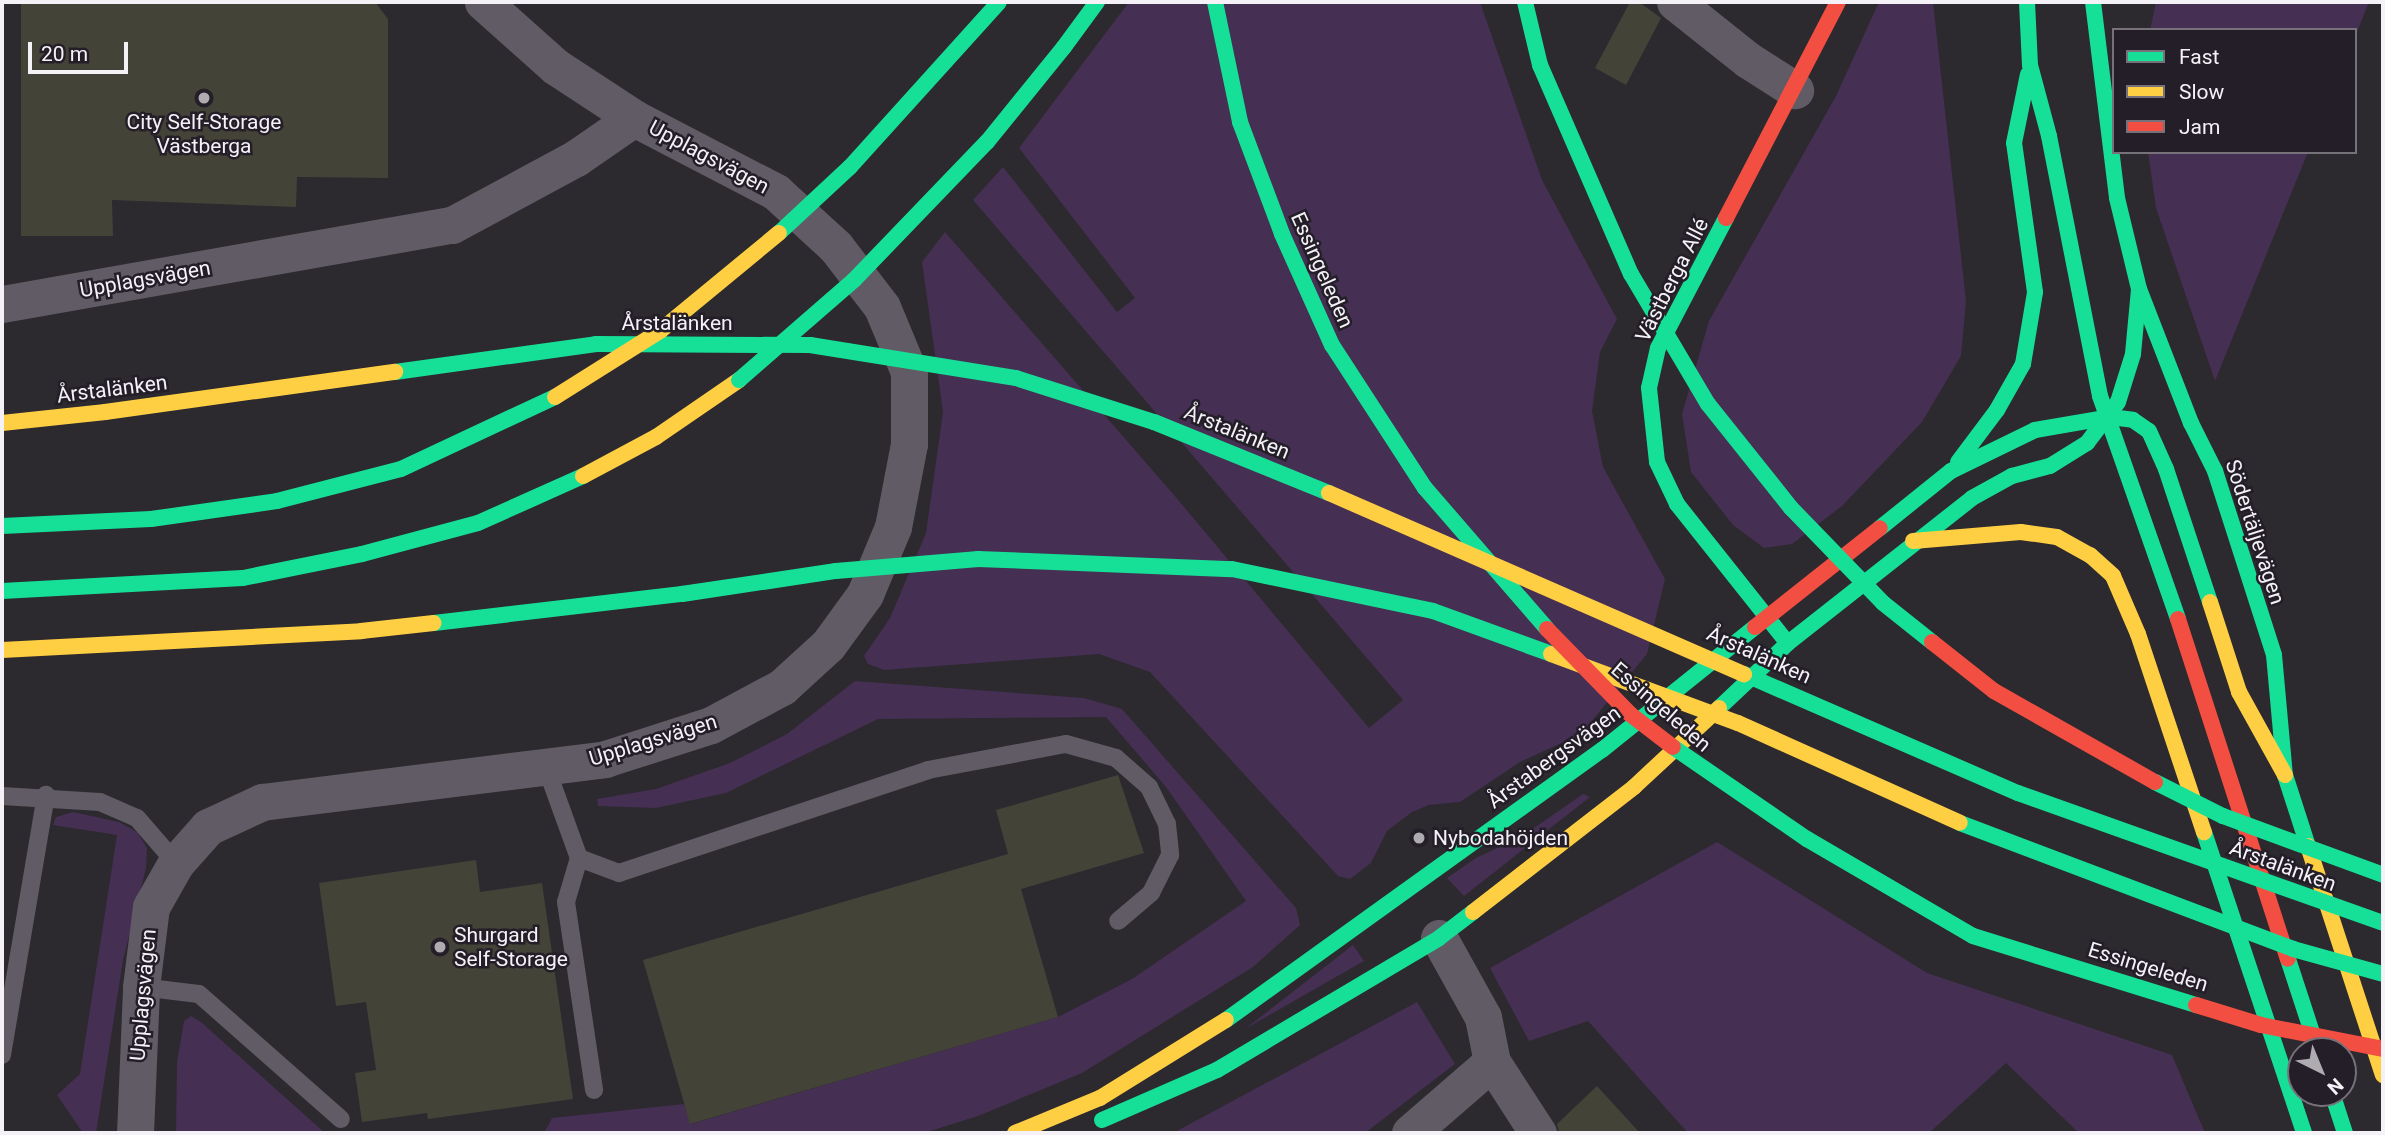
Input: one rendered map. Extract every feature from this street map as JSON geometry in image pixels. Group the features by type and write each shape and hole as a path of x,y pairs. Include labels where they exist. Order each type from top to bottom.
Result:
{"main road":[{"path":"2,526 151,519 277,501 401,469 555,397 660,331 757,253 850,167 936,76 999,2"},
{"path":"2,592 243,579 362,554 478,523 570,483 656,437 739,380 863,270 987,142 1065,47 1097,2"},
{"name":"Essingeleden","path":"1215,2 1240,122 1282,234 1332,345 1425,488 1523,605 1630,714 1749,802 1973,936 2260,1025 2383,1049"},
{"path":"1525,2 1540,65 1579,163 1631,274 1707,404 1791,508 1883,603 1994,691 2089,748 2222,816 2383,875"},
{"name":"Västberga Allé","path":"1788,643 1677,504 1657,462 1649,388 1658,348 1795,90 1838,2"},
{"path":"2026,2 2030,65 2049,136 2099,396 2110,417 2313,1037"},
{"name":"Södertäljevägen","path":"2093,2 2117,198 2139,289 2191,424 2215,471 2274,656 2285,775 2383,1075"},
{"path":"2104,109 2106,2"},
{"path":"1951,471 1997,410 2023,364 2035,292 2014,143 2030,65"},
{"path":"1082,1129 1217,1070 1428,922 1634,788 1788,643 1913,541 1972,498 2012,476 2050,466 2087,443 2110,417 2133,354 2139,289"},
{"name":"Årstalänken","path":"2,423 105,412 596,344 810,345 1016,378 1154,422 1287,475 2018,793 2383,923"},
{"path":"2110,417 2133,420 2149,431 2166,469 2239,692 2285,775"},
{"name":"Årstabergsvägen","path":"1015,1133 1100,1097 1188,1046 1602,750 1951,471 2035,430 2110,417"},
{"path":"1913,541 2021,532 2057,537 2090,555 2113,576 2138,634 2304,1133"},
{"path":"2,650 361,631 682,594 836,571 978,559 1231,569 1433,611 1738,723 1990,837 2293,949 2383,974"},
{"path":"1407,888 1428,922"},
{"path":"2336,1107 2344,1133"}],"street":[{"name":"Upplagsvägen","path":"135,1133 141,987 151,907 176,863 208,827 262,802 605,759 711,725 782,687 828,645 865,594 893,527 909,444 909,372 883,307 836,247 776,192 634,118 556,68 483,2"},
{"path":"1675,2 1738,53 1795,90"},
{"name":"Upplagsvägen","path":"2,304 452,225 576,158 634,118"},
{"path":"1428,922 1483,1017 1492,1062 1538,1133"},
{"path":"1410,1133 1492,1062"}],"lane":[{"path":"579,858 619,873 928,769 1066,744 1116,758 1149,787 1167,824 1170,855 1151,893 1118,921"},
{"path":"546,767 579,858 566,902 594,1090"},
{"path":"2,796 46,795 100,802 137,818 176,863"},
{"path":"2,1055 46,795"},
{"path":"141,987 199,994 341,1119"}],"shaded area":[{"path":"1129,2 1480,2 1542,180 1617,319 1600,352 1592,411 1603,467 1665,579 1647,654 1581,734 1520,762 1460,802 1429,805 1412,812 1387,831 1371,863 1350,879 1338,876 1150,672 1099,654 884,670 868,664 864,656 890,618 926,533 943,412 922,262 945,232 1174,495 1369,728 1403,700 973,200 1003,167 1117,312 1135,298 1019,148"},
{"path":"1879,2 1933,2 1966,301 1961,356 1922,422 1842,506 1792,544 1764,548 1733,525 1691,472 1682,414 1709,321 1836,96"},
{"path":"2156,2 2369,2 2357,32 2357,28 2150,28"},
{"path":"2148,154 2307,154 2215,381 2156,208"},
{"path":"855,681 1084,698 1122,709 1296,908 1300,925 1253,967 1082,1073 978,1116 924,1133 544,1133 552,1118 684,1104 691,1124 1058,1017 1132,979 1246,901 1166,787 1106,717 878,719 726,793 656,808 598,806 597,799 656,789 730,763 787,734"},
{"path":"1583,794 1590,797 1464,896 1447,878 1476,858 1521,837"},
{"path":"73,812 119,822 137,832 147,848 146,868 123,960 96,1133 83,1133 57,1095 80,1074 117,835 53,825 56,817"},
{"path":"1717,842 1927,973 2172,1055 2205,1133 2079,1133 2006,1063 1929,1133 1688,1133 1588,1021 1529,1041 1490,968"},
{"path":"1353,945 1364,961 1245,1029"},
{"path":"1417,1002 1455,1064 1365,1133 1173,1133"},
{"path":"191,1016 325,1133 176,1133 177,1062 184,1021"}],"building":[{"name":"City Self-Storage Västberga","path":"21,2 375,2 388,19 388,178 297,177 296,207 112,200 113,236 21,236"},
{"path":"1630,2 1639,2 1661,18 1626,85 1595,68"},
{"path":"1118,775 1144,853 1021,889 1058,1017 690,1124 643,960 1008,854 996,810"},
{"name":"Shurgard Self-Storage","path":"476,860 480,892 542,883 573,1099 428,1119 427,1113 362,1122 355,1073 376,1070 366,1002 336,1006 319,883"},
{"path":"1597,1086 1640,1133 1559,1133 1557,1124"}],"traffic: fast":[{"path":"779,233 850,167 999,2"},
{"path":"1064,47 1097,2"},
{"path":"1215,2 1240,122 1282,234 1332,345 1425,488 1547,629"},
{"path":"1525,2 1540,65"},
{"path":"2027,2 2030,65 2049,136 2100,396 2178,619"},
{"path":"2093,2 2117,198 2139,289 2191,423 2215,471 2274,655 2285,775 2308,846"},
{"path":"739,380 854,280 987,142 1064,47"},
{"path":"1540,65 1631,274 1708,404 1791,508 1883,603 1932,642"},
{"path":"1958,462 1997,410 2023,364 2035,292 2014,143 2028,74"},
{"path":"1726,218 1658,348 1649,388 1657,462 1677,504 1785,640"},
{"path":"1719,708 1788,643 1972,498 2012,476 2050,466 2087,443 2118,402 2133,354 2139,289"},
{"path":"395,372 596,344 810,345 1016,378 1154,422 1329,493"},
{"path":"2,526 151,519 277,501 401,469 555,397"},
{"path":"1880,528 1951,471 2035,430 2110,417 2133,420 2149,431 2166,469 2210,602"},
{"path":"2,591 243,578 362,554 478,523 583,476"},
{"path":"682,594 836,571 978,559 1232,569 1433,611 1551,654"},
{"path":"434,623 682,594"},
{"path":"1226,1020 1602,750 1755,627"},
{"path":"1744,674 2018,793 2383,923"},
{"path":"1673,747 1807,839 1973,936 2196,1005"},
{"path":"2155,782 2223,816 2383,875"},
{"path":"1960,823 2293,949 2383,974"},
{"path":"2204,832 2304,1133"},
{"path":"1102,1120 1217,1070 1439,938 1473,912"},
{"path":"2288,959 2313,1037"},
{"path":"2337,1107 2345,1133"}],"traffic: slow":[{"path":"555,397 660,331 779,233"},
{"path":"105,412 395,372"},
{"path":"583,476 656,437 739,380"},
{"path":"2,423 105,412"},
{"path":"1329,493 1744,674"},
{"path":"1913,541 2021,532 2057,537 2090,555 2113,576 2138,634 2204,832"},
{"path":"2210,602 2239,692 2285,775"},
{"path":"2,650 361,631 434,623"},
{"path":"1551,654 1738,723 1960,823"},
{"path":"1473,912 1634,787 1719,708"},
{"path":"2308,846 2383,1075"},
{"path":"1015,1133 1100,1098 1226,1020"}],"traffic: jam":[{"path":"1726,218 1838,2"},
{"path":"1755,627 1880,528"},
{"path":"2178,619 2288,959"},
{"path":"1547,629 1630,714 1673,747"},
{"path":"1932,642 1994,691 2155,782"},
{"path":"2196,1005 2261,1025 2383,1049"}],"place":[{"name":"City Self-Storage Västberga","path":"204,98"},
{"name":"Nybodahöjden","path":"1419,838"},
{"name":"Shurgard Self-Storage","path":"440,947"}]}
